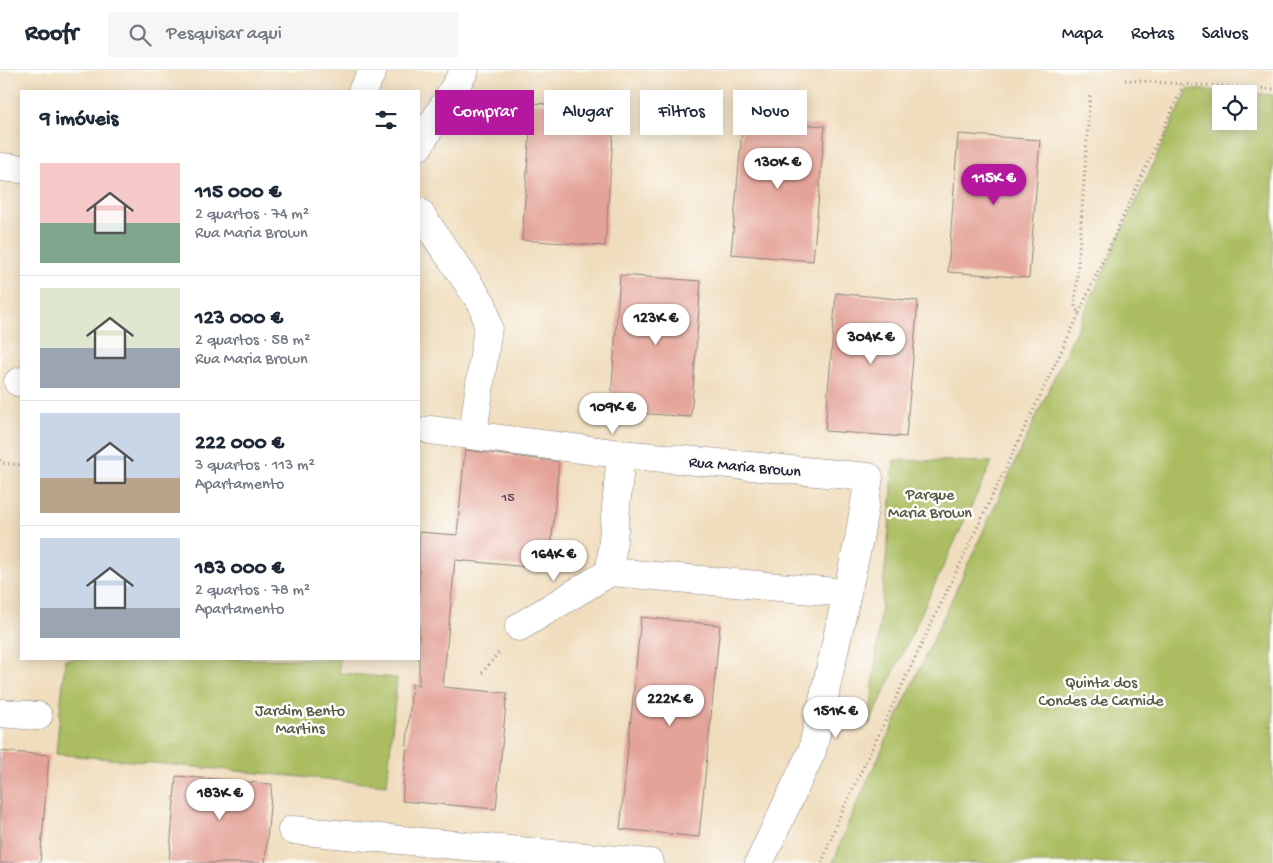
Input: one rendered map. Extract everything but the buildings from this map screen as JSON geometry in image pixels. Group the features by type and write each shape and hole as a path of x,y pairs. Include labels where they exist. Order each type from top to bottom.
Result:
{"street":[{"path":"363,90 374,70"},
{"path":"420,144 465,70"},
{"path":"0,167 20,169"},
{"path":"420,213 482,305 488,327 473,434"},
{"path":"430,430 621,454 610,572"},
{"name":"Rua Maria Brown","path":"621,454 869,477 847,593 812,751 759,863"},
{"path":"519,627 610,572 847,593"},
{"path":"0,713 38,716"},
{"path":"292,830 650,863"}],"path":[{"path":"1125,80 1273,89"},
{"path":"822,863 842,814 1079,314 1184,84"},
{"path":"1079,314 1075,307 1090,96"},
{"path":"0,460 2,463 20,465"}],"green space":[{"name":"Quinta dos Condes de Carnide","path":"1188,89 1212,91 1212,130 1257,130 1257,94 1273,95 1273,863 833,863 849,821"},
{"name":"Parque Maria Brown","path":"894,460 992,462 869,725 888,540"},
{"name":"Jardim Bento Martins","path":"65,660 340,660 339,673 397,678 387,785 56,754"}]}
